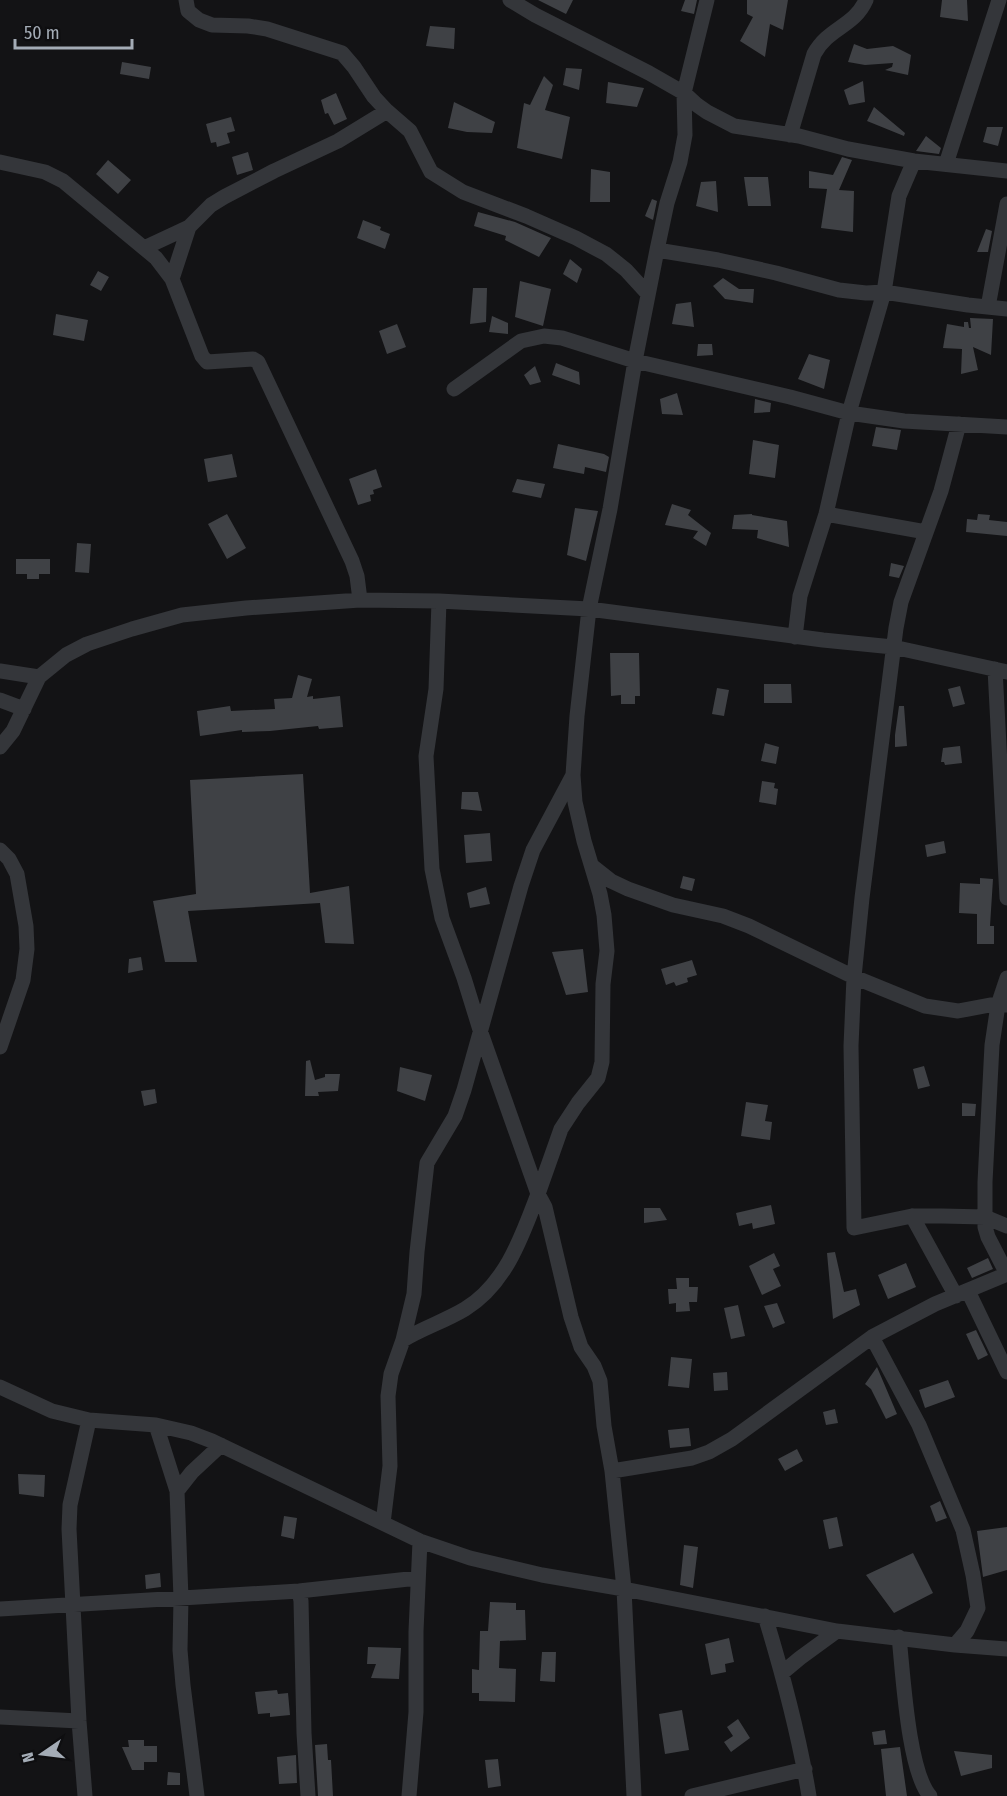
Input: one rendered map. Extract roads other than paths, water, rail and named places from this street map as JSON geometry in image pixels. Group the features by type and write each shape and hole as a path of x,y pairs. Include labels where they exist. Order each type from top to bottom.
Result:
{"street":[{"path":"186,0 188,11 199,20 212,25 267,29 342,53 374,97 410,131 431,172 463,192 526,216 606,254 626,270 648,294"},
{"path":"510,0 535,15 649,72 684,93 707,112 734,126 790,135 914,161 1007,171"},
{"path":"403,1340 467,1308 489,1291 520,1243 561,1129 598,1078 602,1062 603,984 606,951 604,915 575,802 573,775 577,716 589,609 610,509 648,294 667,203 680,162 685,135 684,93 707,0"},
{"path":"790,135 814,54 833,32 857,16 866,0"},
{"path":"946,164 999,0"},
{"path":"144,248 189,227 211,205 224,197 338,141 387,111"},
{"path":"795,637 800,596 825,514 849,413 884,292 899,196 914,161"},
{"path":"0,162 45,172 63,181 156,258 172,279 202,356 207,362 253,359 258,363 352,561 357,576 360,600"},
{"path":"988,307 1007,204"},
{"path":"172,279 189,227"},
{"path":"657,250 718,260 839,290 884,292 1007,309"},
{"path":"454,389 521,341 544,336 562,338 635,361 849,413 904,421 1007,427"},
{"path":"959,424 941,491 901,602 893,647 854,977 851,1046 854,1228 912,1216 985,1217 1007,1226"},
{"path":"825,514 926,532"},
{"path":"0,747 13,731 39,677 66,656 87,644 182,615 360,600 439,601 589,609 795,637 893,647 1001,670 1007,898"},
{"path":"439,601 436,689 426,756 432,868 442,918 544,1207 571,1317 581,1347 594,1366 600,1381 624,1589 633,1796"},
{"path":"0,670 39,677"},
{"path":"0,700 24,709"},
{"path":"383,1523 390,1466 388,1396 391,1374 403,1340 414,1294 427,1163 455,1116 465,1090 533,850 573,775"},
{"path":"0,850 9,859 17,874 26,926 27,949 23,980 0,1047"},
{"path":"592,866 628,889 673,905 723,916 749,926 854,977 925,1006 958,1011 1002,1005"},
{"path":"612,1471 692,1458 709,1452 732,1439 872,1337 935,1304 1007,1274 988,1237 985,1217 992,1045 1007,978"},
{"path":"912,1216 962,1293 1007,1372"},
{"path":"872,1337 919,1425 963,1530 978,1608 967,1631 955,1645"},
{"path":"0,1387 52,1411 89,1420 156,1425 191,1433 221,1445 420,1540 470,1558 542,1575 837,1631 1007,1649"},
{"path":"85,1796 69,1529 70,1505 89,1420"},
{"path":"156,1425 177,1491 181,1598 180,1650 197,1796"},
{"path":"177,1491 192,1472 221,1445"},
{"path":"409,1796 416,1712 420,1540"},
{"path":"0,1609 299,1591 418,1578"},
{"path":"299,1591 308,1796"},
{"path":"765,1616 782,1673 805,1769 809,1796"},
{"path":"782,1673 837,1631"},
{"path":"899,1637 912,1744 919,1775 930,1796"},
{"path":"0,1717 79,1721"},
{"path":"692,1796 805,1769"}]}
